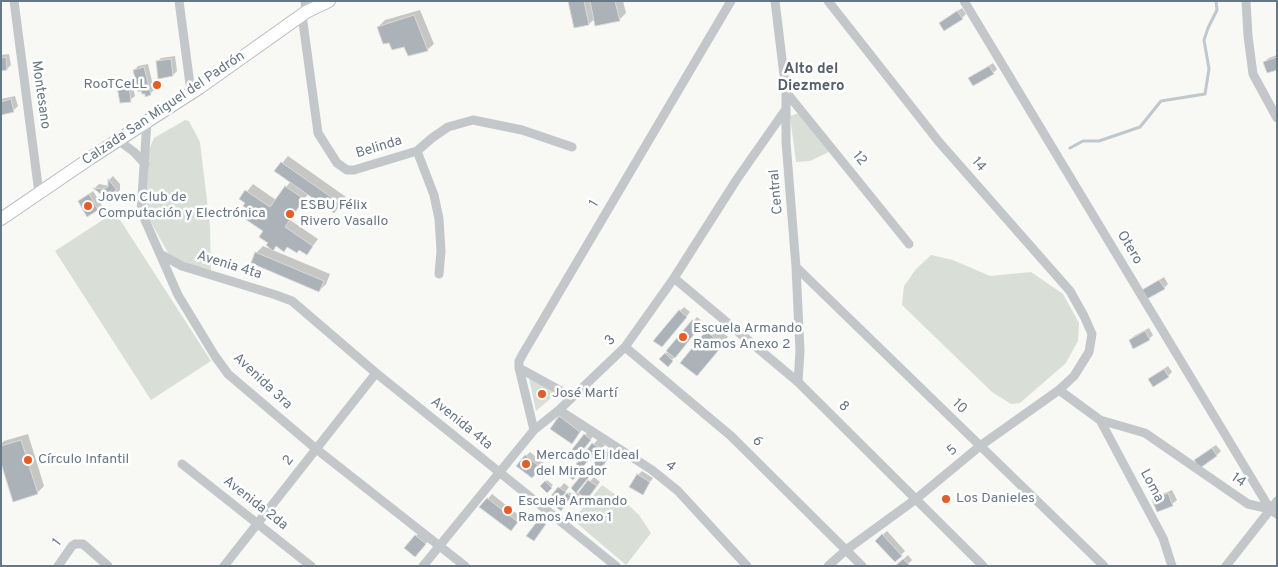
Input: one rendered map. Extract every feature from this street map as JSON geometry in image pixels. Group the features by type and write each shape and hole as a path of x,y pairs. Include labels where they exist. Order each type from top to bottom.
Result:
{"main road":[{"name":"Calzada San Miguel del Padrón","path":"1,219 192,92 304,9 328,1"}],"street":[{"name":"Montesano","path":"14,1 39,193"},
{"path":"179,1 192,92"},
{"name":"1","path":"519,368 519,361 524,352 731,1"},
{"name":"Central","path":"775,1 786,92 786,142 796,267 800,351 798,382"},
{"name":"14","path":"828,1 940,142 1070,291 1092,334 1089,352"},
{"name":"Otero","path":"964,1 1273,512"},
{"path":"1246,1 1252,74 1277,118"},
{"name":"Belinda","path":"304,9 318,133 337,163 347,170 354,170 417,151 448,127 473,120 522,130 572,146"},
{"name":"12","path":"786,92 909,244"},
{"name":"3","path":"423,566 534,430 625,347 674,278 737,179 786,109"},
{"name":"Avenida 3ra","path":"147,121 141,210 178,295 215,356 228,374 316,448 465,566"},
{"path":"118,140 134,152 145,164"},
{"path":"417,151 434,195 439,220 441,251 439,274"},
{"name":"Avenia 4ta","path":"160,254 182,266 292,301"},
{"name":"10","path":"796,267 1104,566"},
{"name":"8","path":"674,278 798,382 984,566"},
{"name":"Avenida 4ta","path":"292,301 376,373 616,566"},
{"name":"6","path":"625,347 731,436 862,566"},
{"name":"5","path":"828,566 846,550 916,499 980,446 1059,390 1074,376 1089,352"},
{"path":"519,368 572,397"},
{"path":"519,368 534,430"},
{"name":"2","path":"224,566 376,373"},
{"name":"14","path":"1059,390 1100,420 1145,432 1248,504 1273,512"},
{"name":"4","path":"558,410 652,470 678,491 747,566"},
{"name":"Loma","path":"1100,420 1163,538 1172,566"},
{"name":"Avenida 2da","path":"182,464 312,566"},
{"path":"1226,566 1273,512 1277,501"},
{"name":"1","path":"58,566 75,544 83,544 108,566"}],"shaded area":[{"path":"799,113 829,152 810,161 796,162 790,116"},
{"path":"185,120 189,121 200,142 210,226 211,272 171,258 144,210 148,152 154,138"},
{"path":"115,212 211,361 151,400 55,251"},
{"path":"931,255 953,260 990,276 1031,272 1063,294 1079,323 1078,341 1066,363 1020,403 1011,404 992,392 902,305 904,286 916,269"},
{"path":"529,378 557,393 536,411"},
{"path":"602,485 622,499 639,515 651,533 626,565 573,520"}],"building":[{"path":"568,1 584,1 589,25 574,28"},
{"path":"590,1 615,1 620,21 595,26"},
{"path":"957,11 963,19 944,31 939,23"},
{"path":"414,15 428,51 408,56 404,47 392,50 389,43 383,44 377,27"},
{"path":"6,57 7,70 1,71 1,58"},
{"path":"1277,57 1277,70 1267,73 1263,62"},
{"path":"171,59 173,76 158,79 156,61"},
{"path":"989,66 994,74 973,86 968,78"},
{"path":"144,67 151,95 145,97 145,94 142,94 141,91 138,92 133,70"},
{"path":"129,85 131,102 120,103 117,87"},
{"path":"11,99 14,112 1,115 1,102"},
{"path":"281,162 341,204 334,213 274,171"},
{"path":"108,179 116,189 116,195 113,198 107,199 93,188 103,189 108,187"},
{"path":"285,186 304,199 285,227 313,246 307,255 299,250 297,253 287,247 284,252 276,246 273,251 266,245 268,243 259,237 263,231 245,219 250,212 243,206 245,203 239,199 245,190 270,207"},
{"name":"Joven Club de Computación y Electrónica","path":"89,194 98,210 87,217 78,201"},
{"path":"255,252 324,281 319,292 251,263"},
{"path":"1159,280 1165,289 1147,299 1142,290"},
{"path":"679,310 687,317 662,347 653,341"},
{"path":"692,320 700,327 675,358 666,351"},
{"path":"706,331 723,345 697,376 680,363"},
{"path":"1145,331 1150,340 1133,349 1129,340"},
{"path":"665,353 673,361 668,367 659,359"},
{"path":"1164,369 1169,377 1153,387 1148,379"},
{"path":"559,416 580,432 572,444 550,429"},
{"path":"584,434 591,440 574,461 567,456"},
{"path":"21,440 38,494 13,502 1,463 1,446"},
{"path":"592,443 601,449 594,459 591,457 582,468 576,464"},
{"path":"1212,448 1217,456 1200,468 1194,460"},
{"path":"604,449 611,454 596,476 589,471"},
{"path":"525,455 541,468 532,478 516,466"},
{"path":"575,467 580,471 573,480 568,476"},
{"path":"584,472 589,477 576,493 571,488"},
{"path":"637,474 650,482 643,495 629,487"},
{"path":"588,480 597,486 587,499 578,493"},
{"path":"545,481 552,488 547,493 540,486"},
{"path":"558,487 566,492 554,507 547,501"},
{"path":"567,493 571,497 561,511 556,507"},
{"path":"574,493 581,498 576,503 570,498"},
{"path":"1168,493 1173,506 1157,512 1152,500"},
{"path":"487,498 518,522 511,531 479,507"},
{"path":"539,519 546,524 534,541 526,536"},
{"path":"882,534 902,556 895,562 875,541"},
{"path":"415,535 426,544 415,557 404,548"},
{"path":"903,559 908,566 895,566"}],"waterway":[{"path":"1070,148 1083,141 1099,141 1140,127 1161,101 1205,94 1209,69 1204,40 1217,10 1216,1"}],"place":[{"name":"RooTCeLL","path":"157,85"},
{"name":"Joven Club de Computación y Electrónica","path":"88,206"},
{"name":"ESBU Félix Rivero Vasallo","path":"290,214"},
{"name":"Escuela Armando Ramos Anexo 2","path":"683,337"},
{"name":"José Martí","path":"542,394"},
{"name":"Círculo Infantil","path":"28,460"},
{"name":"Mercado El Ideal del Mirador","path":"526,464"},
{"name":"Los Danieles","path":"946,499"},
{"name":"Escuela Armando Ramos Anexo 1","path":"508,510"}],"district":[{"name":"Alto del Diezmero","path":"811,78"}]}
